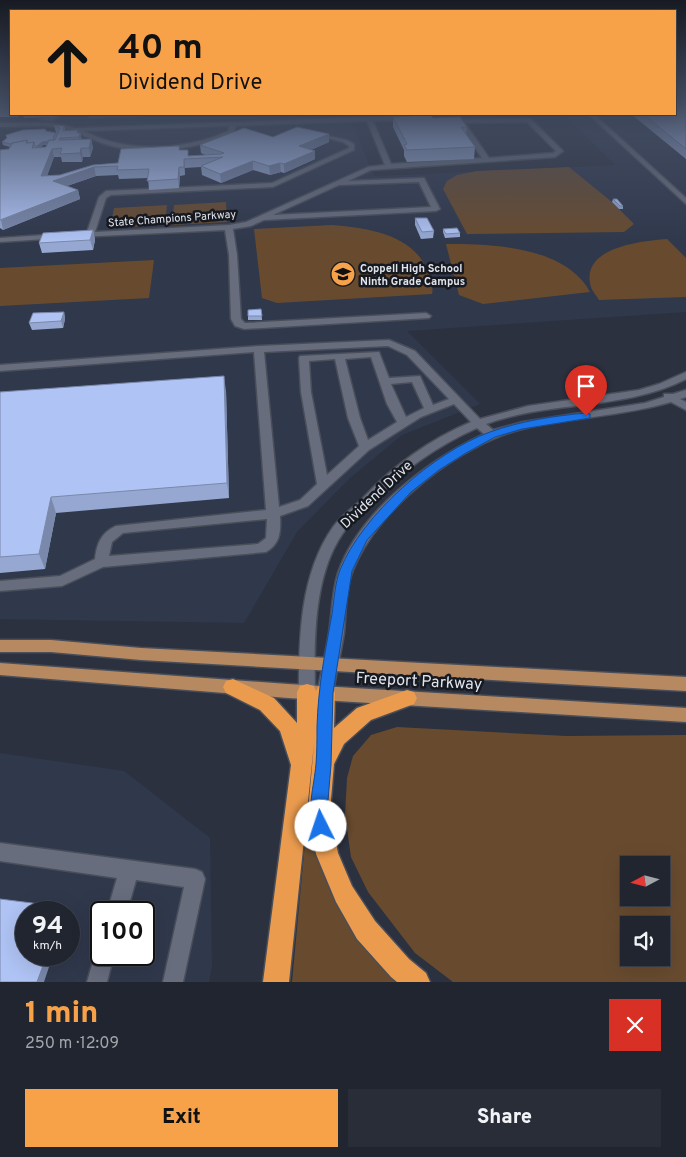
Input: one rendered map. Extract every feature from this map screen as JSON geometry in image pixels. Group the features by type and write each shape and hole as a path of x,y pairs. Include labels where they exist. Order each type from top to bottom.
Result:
{"highway":[{"path":"233,687 268,704 288,726 312,765"},
{"path":"316,693 308,711 318,812 327,854 344,894 366,930 400,968 417,982"},
{"path":"276,982 312,765 337,738 364,714 407,698"}],"main road":[{"name":"Freeport Parkway","path":"0,646 51,646 141,654 686,684"},
{"name":"Freeport Parkway","path":"0,669 316,693 686,715"}],"street":[{"path":"90,234 103,197 109,193 273,185 348,150"},
{"path":"382,150 389,167"},
{"path":"479,150 485,160"},
{"name":"State Champions Parkway","path":"72,235 228,227 248,224 370,168 554,155 560,151 559,150"},
{"path":"630,150 686,202"},
{"path":"259,218 436,209 421,180 335,183"},
{"path":"228,227 233,255 236,318 238,324 244,326 426,316"},
{"path":"0,240 63,236"},
{"path":"0,368 259,349 388,344 411,354 492,435"},
{"path":"0,586 62,581 100,562 261,549 269,545 275,536 259,349"},
{"path":"323,485 306,392 304,358 375,354 393,404 404,423"},
{"path":"339,356 354,418 365,447"},
{"name":"Dividend Drive","path":"316,693 307,662 308,616 321,567 335,532 387,480 417,456 478,423 509,413 545,406 592,402 659,388 686,375"},
{"path":"385,382 416,378 430,410"},
{"path":"659,388 672,399 686,407"},
{"name":"Dividend Drive","path":"316,693 330,664 346,571 362,538 407,490 435,467 492,435 520,426 554,419 602,414 672,399 686,392"},
{"path":"100,562 104,541 110,534 121,529 273,514 304,503 365,447 404,423 455,400"},
{"path":"0,852 195,879 173,982"},
{"path":"120,901 129,870"},
{"path":"97,982 101,966"}],"shaded area":[{"path":"0,150 363,150 374,176 615,165 600,150 686,150 686,312 407,331 480,404 402,435 350,478 297,532 244,623 0,619"},
{"path":"569,167 612,202 634,224 624,232 467,234 443,189 447,181 457,175 477,171"},
{"path":"226,202 227,222 172,225 174,205"},
{"path":"167,205 165,225 110,228 114,208"},
{"path":"332,225 374,231 401,241 421,259 431,280 432,294 277,303 262,298 254,229"},
{"path":"667,239 686,258 686,297 599,300 591,287 590,274 594,263 603,255 615,249 643,242"},
{"path":"446,244 505,247 546,257 563,265 579,277 590,292 483,304 459,295"},
{"path":"154,260 149,298 0,306 0,268"},
{"path":"397,727 566,736 686,735 686,982 453,982 415,953 368,892 351,857 345,815 347,778 353,756 371,735"},
{"path":"0,753 124,771 210,838 212,966 209,982 0,982"},
{"path":"309,800 319,861 353,931 398,982 292,982"}],"building":[{"path":"0,150 52,150 41,176 60,175 93,165 118,163 121,150 188,150 188,156 224,153 214,150 315,151 284,164 280,163 269,166 253,161 220,174 201,166 223,157 184,159 184,167 179,167 178,179 147,181 149,169 117,170 118,166 94,167 53,181 78,190 0,220"},
{"path":"61,150 81,150 80,153 60,154"},
{"path":"613,199 617,199 623,206 620,206"},
{"path":"415,218 427,218 434,231 422,232"},
{"path":"457,228 460,233 446,234 443,229"},
{"path":"93,230 90,240 39,243 43,233"},
{"path":"261,309 262,316 248,316 248,310"},
{"path":"64,312 61,321 29,323 33,313"},
{"path":"224,376 227,483 51,497 39,554 0,557 0,392"},
{"path":"0,899 16,901 15,966 43,966 37,982 0,982"}],"place":[{"name":"Coppell High School Ninth Grade Campus","path":"343,274"}],"route":[{"path":"321,826 318,812 324,765 325,693 346,571 362,538 407,490 435,467 462,450 492,435 520,426 554,419 586,416"}]}
